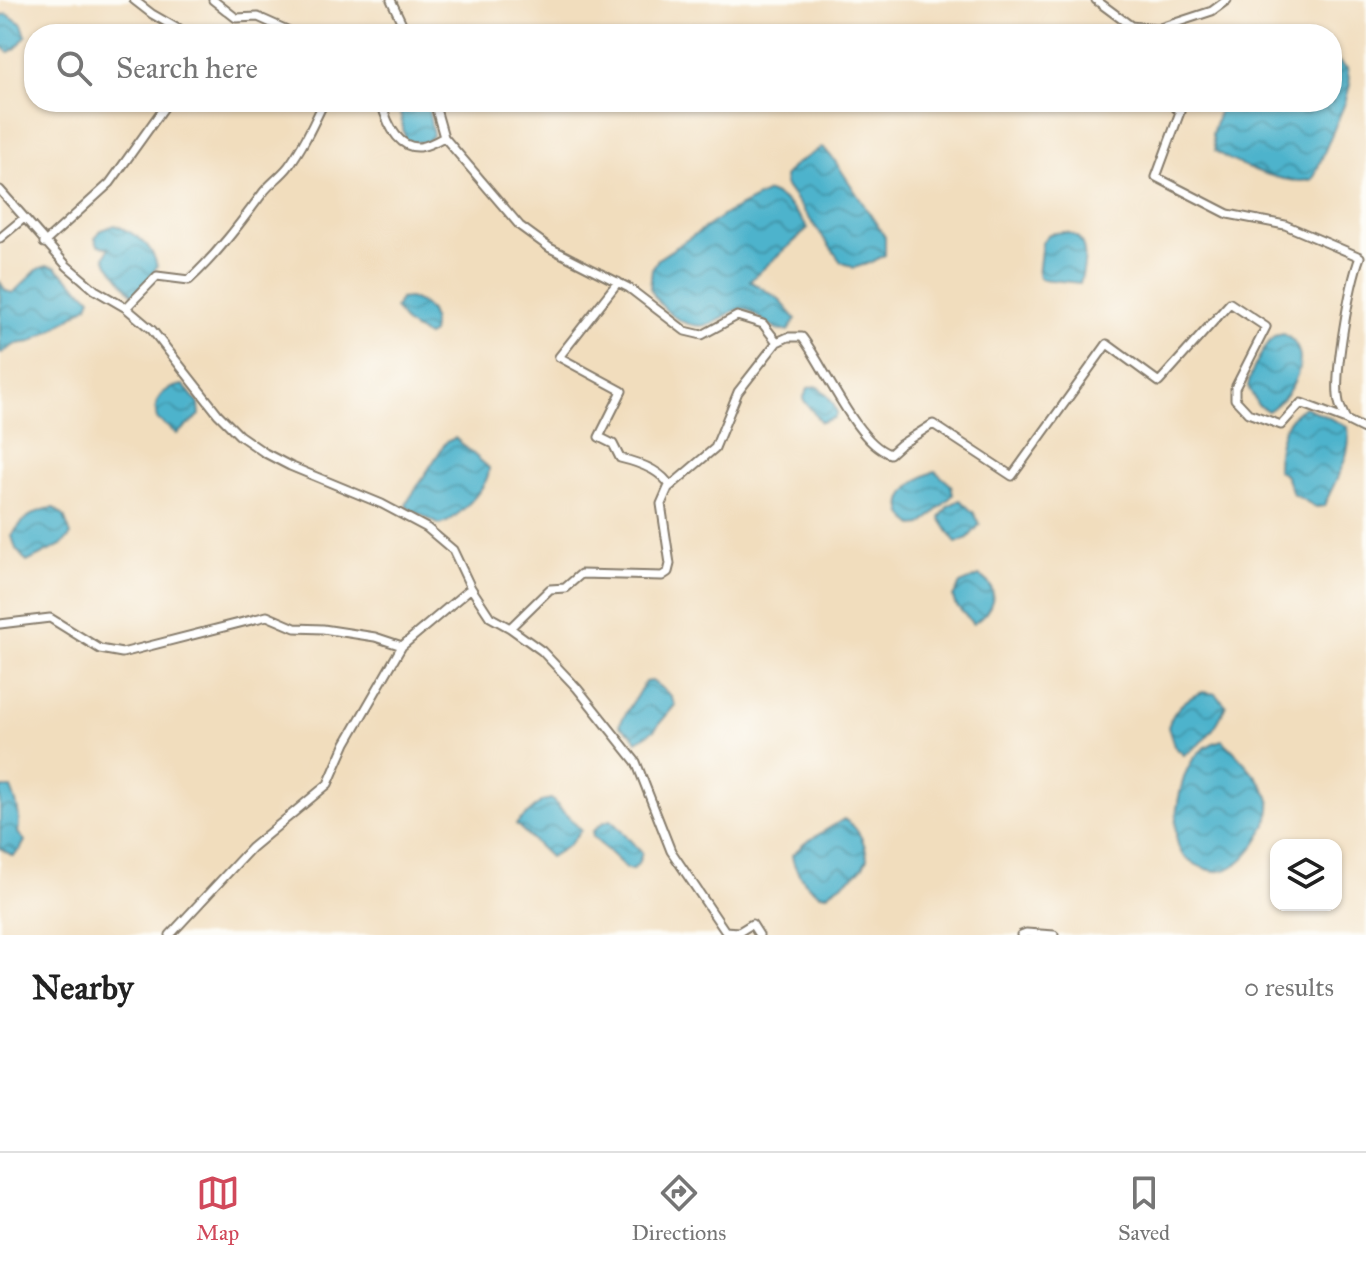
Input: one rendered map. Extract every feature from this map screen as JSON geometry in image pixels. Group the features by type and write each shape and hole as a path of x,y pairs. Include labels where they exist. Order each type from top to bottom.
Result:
{"street":[{"path":"134,0 170,24"},
{"path":"213,0 236,18 258,17 274,24"},
{"path":"391,0 402,24"},
{"path":"1096,0 1123,24"},
{"path":"1172,24 1212,11 1227,0"},
{"path":"44,243 110,183 161,112"},
{"path":"126,308 157,276 189,280 206,264 265,190 285,171 301,149 319,112"},
{"path":"384,112 401,141 414,147 423,147 444,137"},
{"path":"437,112 444,137 520,226 550,248 618,282 685,331 702,335 737,316 763,324 777,342"},
{"path":"1180,112 1156,177 1228,214 1285,225 1360,257 1352,277 1339,373 1339,401 1346,420"},
{"path":"0,190 44,243 95,290 126,308 152,330 239,435 290,466 382,504 427,528 453,550 471,588 490,617 542,651 577,688 636,762 671,851 725,931 739,932 752,924 759,935"},
{"path":"0,238 24,218"},
{"path":"618,282 559,357 622,391 599,437 613,444 620,458 658,474 670,486"},
{"path":"510,628 550,589 565,588 581,574 662,576 668,572 670,564 661,504 670,486 715,448 738,392 777,342 788,337 802,337 857,425 880,451 890,454 933,424 1012,476 1107,344 1159,382 1230,303 1266,327 1235,388 1235,399 1248,413 1281,425 1301,403 1366,430"},
{"path":"170,935 251,848 328,784 346,743 402,646 471,588"},
{"path":"0,624 50,618 100,649 122,653 267,616 295,628 375,637 402,646"},
{"path":"1021,935 1054,935"}],"water":[{"path":"7,14 22,24 24,30 24,38 9,52 0,45 0,16"},
{"path":"1342,64 1347,68 1350,85 1342,110"},
{"path":"400,112 429,112 433,135 426,142 405,139"},
{"path":"1219,112 1341,112 1313,179 1303,181 1277,178 1235,162 1215,151 1212,134"},
{"path":"823,147 885,237 885,255 872,262 854,268 841,262 785,185 784,177 794,165"},
{"path":"768,192 786,202 808,228 750,281 778,298 796,319 788,331 778,330 746,309 736,310 716,322 701,326 683,322 667,311 650,288 652,269 658,259 730,211"},
{"path":"115,225 142,240 155,258 157,266 148,281 133,295 108,264 105,257 109,248 98,245 95,238 101,230"},
{"path":"1049,234 1072,234 1082,244 1084,267 1080,283 1041,279 1038,275 1042,242"},
{"path":"55,267 91,298 88,305 31,342 16,344 0,354 0,282 6,291 13,293 38,269"},
{"path":"409,298 429,310 433,326 432,333 427,336 406,324 395,308 400,299"},
{"path":"1284,334 1294,342 1300,363 1292,385 1268,411 1257,404 1248,386 1265,347 1274,336"},
{"path":"183,385 199,404 200,415 177,434 157,419 156,406 165,392"},
{"path":"815,386 831,401 837,413 834,418 821,422 803,399 808,388"},
{"path":"1305,407 1347,426 1349,436 1346,456 1324,506 1316,507 1293,494 1286,476 1277,470 1282,434 1291,418"},
{"path":"455,438 489,468 488,475 471,501 455,517 440,525 406,504 446,442"},
{"path":"935,471 951,485 953,495 922,525 914,526 902,510 905,494 918,480"},
{"path":"960,500 974,513 980,524 968,538 956,543 940,518 948,506"},
{"path":"54,508 64,516 71,535 63,544 27,562 16,549 12,536 29,516"},
{"path":"979,576 991,587 993,594 990,607 973,624 955,604 953,597 960,584"},
{"path":"652,681 670,695 675,705 654,730 637,741 619,725 645,682"},
{"path":"1203,692 1216,694 1226,705 1209,734 1184,755 1174,746 1168,727 1181,705"},
{"path":"1222,740 1263,787 1270,801 1270,811 1262,833 1248,854 1229,868 1217,871 1199,866 1182,854 1176,821 1186,771 1200,752"},
{"path":"0,788 11,788 18,810 18,833 25,841 13,856 0,848"},
{"path":"551,799 581,830 569,845 550,857 516,824 542,801"},
{"path":"844,819 860,836 867,859 849,879 826,895 820,894 804,880 792,855 805,843"},
{"path":"611,820 642,853 632,870 593,837 592,832"}]}
